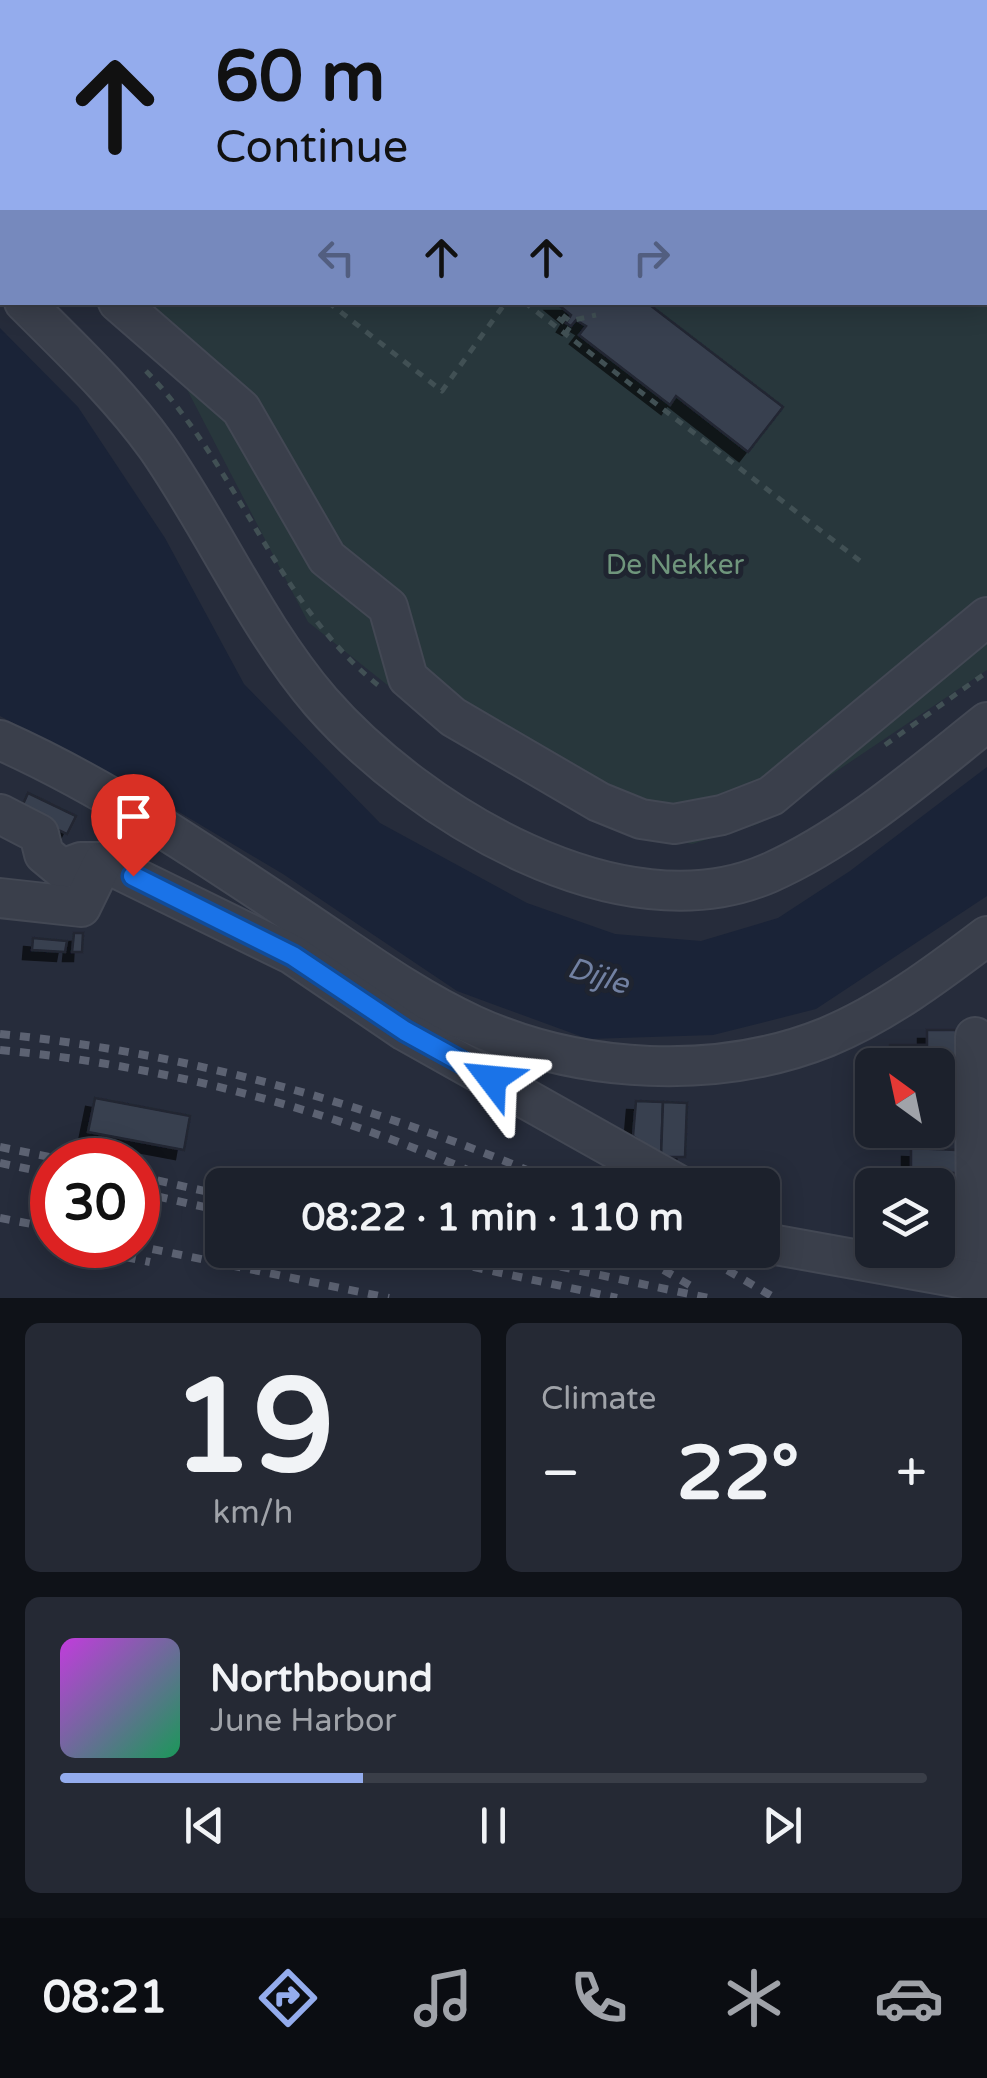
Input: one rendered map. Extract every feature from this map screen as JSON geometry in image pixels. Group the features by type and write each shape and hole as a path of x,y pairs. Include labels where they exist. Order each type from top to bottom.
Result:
{"street":[{"path":"27,305 98,376 156,446 319,700 368,750 505,844 638,890 703,891 768,874 831,838 987,722"},
{"path":"121,305 241,409 327,558 388,607 408,678 453,718 599,802 641,819 674,824 722,815 771,796 987,618"},
{"path":"0,740 101,792 202,853 412,1014 652,1168"},
{"path":"0,814 39,834 44,854 62,870 80,862 102,862 412,1014 476,1026 584,1058 640,1066 703,1065 776,1055 830,1036 893,1002 987,936"},
{"path":"0,898 82,907 102,862"},
{"path":"780,1246 982,1282 975,1037"}],"path":[{"path":"332,305 442,391 504,305"},
{"path":"528,305 864,564"},
{"path":"565,334 570,328 558,318 560,314 570,321 596,315"},
{"path":"138,362 184,411 266,547 341,656 387,693"},
{"path":"876,752 987,672"}],"green space":[{"name":"De Nekker","path":"94,305 987,305 987,670 758,824 692,844 631,832 572,809 439,726 308,622 180,376"}],"water":[{"name":"Dijle","path":"0,328 78,407 165,538 244,684 380,823 527,903 615,934 701,941 778,918 850,871 987,767 987,896 816,1009 713,1035 588,1039 457,991 283,874 169,806 0,716"}],"building":[{"path":"559,305 650,305 783,407 748,452 676,396 670,405 579,335 586,326 576,320 571,326 566,323 571,315"},
{"path":"28,793 76,816 67,834 20,811"},
{"path":"74,933 83,933 82,952 72,952"},
{"path":"33,938 67,941 65,952 32,950"},
{"path":"927,1030 956,1030 957,1062 955,1048 890,1048 890,1045 927,1045"},
{"path":"95,1098 190,1116 184,1150 160,1146 160,1138 120,1138 88,1132"},
{"path":"636,1101 663,1102 661,1157 633,1136"},
{"path":"663,1102 687,1103 685,1157 661,1157"},
{"path":"911,1148 957,1150 957,1173 955,1168 911,1168"}],"railway":[{"path":"0,1034 145,1055 288,1088 427,1132 522,1168"},
{"path":"0,1050 128,1068 256,1096 381,1136 462,1168"},
{"path":"0,1147 30,1153"},
{"path":"0,1163 30,1169"},
{"path":"160,1181 205,1191"},
{"path":"160,1197 205,1207"},
{"path":"0,1218 30,1224"},
{"path":"160,1251 389,1298"},
{"path":"478,1268 617,1298"},
{"path":"567,1268 708,1298"},
{"path":"660,1268 698,1290"},
{"path":"724,1268 775,1298"}],"route":[{"path":"133,876 224,918 293,956 405,1031 492,1079"}]}
